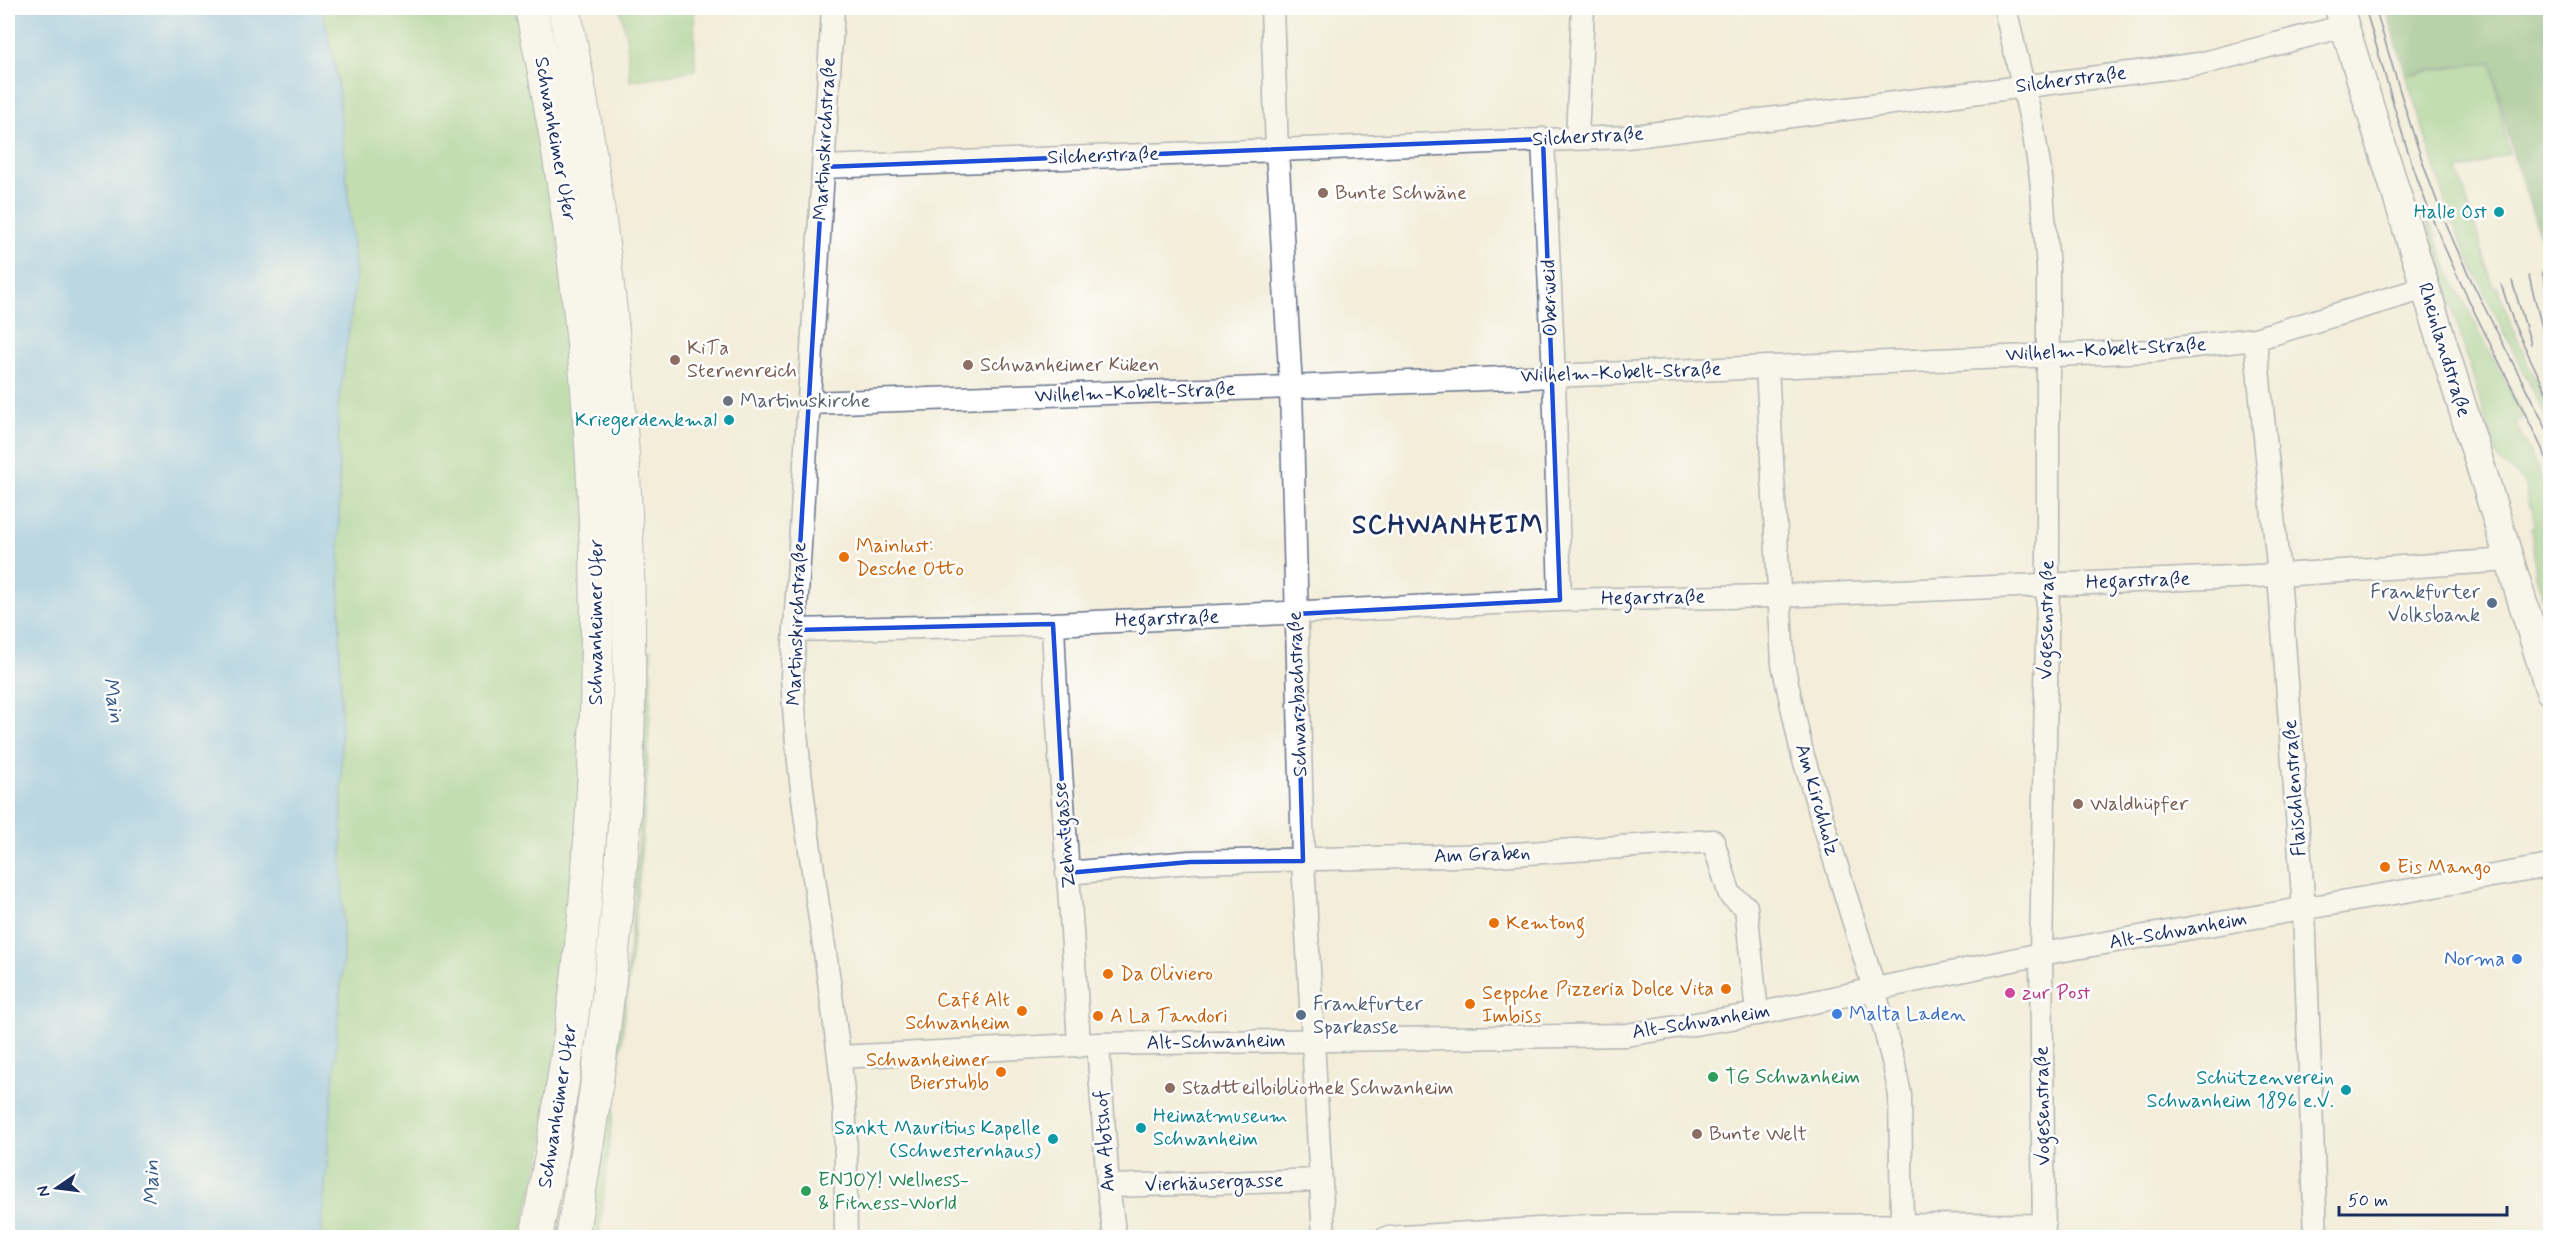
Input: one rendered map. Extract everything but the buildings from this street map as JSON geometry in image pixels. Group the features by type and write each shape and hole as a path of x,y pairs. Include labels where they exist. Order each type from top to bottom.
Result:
{"main road":[{"name":"Schwanheimer Ufer","path":"531,8 548,86 570,231 586,365 596,567 597,707 588,868 573,1010 536,1238"},
{"name":"Schwanheimer Ufer","path":"564,8 580,85 599,203 617,365 628,569 629,708 621,872 607,1016 572,1238"}],"street":[{"name":"Martinskirchstraße","path":"833,8 792,676 797,745 843,1095 846,1238"},
{"name":"Schwarzbachstraße","path":"1272,8 1277,150 1291,387 1303,861 1324,1238"},
{"path":"1578,138 1583,8"},
{"name":"Vogesenstraße","path":"2005,8 2025,87 2041,177 2045,215 2049,354 2048,584 2041,954 2044,1231"},
{"name":"Silcherstraße","path":"823,167 1627,137 2200,64 2342,17"},
{"name":"Rheinlandstraße","path":"2342,17 2550,692"},
{"name":"Oberweid","path":"1544,139 1560,600"},
{"name":"Wilhelm-Kobelt-Straße","path":"808,403 1291,387 2151,351 2255,339 2425,288"},
{"name":"Flaischlenstraße","path":"2255,339 2279,575 2304,910 2316,1238"},
{"name":"Am Kirchholz","path":"1767,367 1783,664 1802,753 1874,988 1900,1095 1902,1226"},
{"name":"Hegarstraße","path":"795,630 1053,624 1560,600 1778,596 2279,575 2510,560"},
{"name":"Zehntgasse","path":"1053,624 1067,873 1089,1045"},
{"name":"Am Graben","path":"1067,873 1190,862 1498,855 1713,841 1730,895 1746,907 1757,1014"},
{"name":"Alt-Schwanheim","path":"839,1057 1089,1045 1626,1035 1757,1014 2041,954 2550,866"},
{"name":"Am Abtshof","path":"1089,1045 1115,1238"},
{"name":"Vierhäusergasse","path":"1108,1186 1320,1180"},
{"path":"1386,1238 1589,1226 1902,1226 2044,1231"}],"highlighted area":[{"path":"1543,139 1560,600 1296,614 1303,861 1190,862 1067,873 1053,624 795,630 823,167"}],"green space":[{"path":"322,8 516,8 549,147 588,545 580,868 544,1144 520,1237 321,1238 343,959 338,408 356,278 337,76"},
{"path":"620,8 694,8 695,70 630,81 626,35"},
{"path":"2386,8 2550,8 2550,265 2513,154 2491,62 2406,75"},
{"path":"2491,62 2509,154 2458,171 2493,286 2497,286 2512,327 2550,412 2550,424 2484,292 2452,221 2406,75"},
{"path":"2424,214 2427,214 2449,273 2524,417 2515,422 2550,496 2550,623 2536,575 2531,528 2535,527 2532,507 2529,507 2525,486 2521,479 2497,456"},
{"path":"611,648 618,648 611,847 595,1004 557,1237 550,1238"},
{"path":"646,650 651,650 649,724 640,871 599,1237 586,1238 616,1056 629,952 640,822"}],"water":[{"name":"Main","path":"8,8 322,8 337,76 356,278 338,408 343,959 321,1237 8,1237"}],"tram line":[{"path":"2365,8 2407,149 2427,205 2464,291 2550,466"},
{"path":"2375,8 2417,144 2446,224 2483,304 2550,436"},
{"path":"2542,272 2550,302"},
{"path":"2529,276 2550,359"},
{"path":"2512,281 2531,344"},
{"path":"2501,284 2514,324 2550,400"}],"place":[{"name":"Bunte Schwäne","path":"1323,193"},
{"name":"Halle Ost","path":"2499,212"},
{"name":"KiTa Sternenreich","path":"675,360"},
{"name":"Schwanheimer Küken","path":"968,365"},
{"name":"Martinuskirche","path":"728,401"},
{"name":"Kriegerdenkmal","path":"729,420"},
{"name":"Mainlust: Desche Otto","path":"844,557"},
{"name":"Frankfurter Volksbank","path":"2492,603"},
{"name":"Waldhüpfer","path":"2078,804"},
{"name":"Eis Mango","path":"2385,867"},
{"name":"Kemtong","path":"1494,923"},
{"name":"Norma","path":"2517,959"},
{"name":"Da Oliviero","path":"1108,974"},
{"name":"Pizzeria Dolce Vita","path":"1726,989"},
{"name":"zur Post","path":"2010,993"},
{"name":"Seppche Imbiss","path":"1470,1004"},
{"name":"Café Alt Schwanheim","path":"1022,1011"},
{"name":"Malta Laden","path":"1837,1014"},
{"name":"Frankfurter Sparkasse","path":"1301,1015"},
{"name":"A La Tandori","path":"1098,1016"},
{"name":"Schwanheimer Bierstubb","path":"1001,1072"},
{"name":"TG Schwanheim","path":"1713,1077"},
{"name":"Stadtteilbibliothek Schwanheim","path":"1170,1088"},
{"name":"Schützenverein Schwanheim 1896 e.V.","path":"2346,1090"},
{"name":"Heimatmuseum Schwanheim","path":"1141,1128"},
{"name":"Bunte Welt","path":"1697,1134"},
{"name":"Sankt Mauritius Kapelle (Schwesternhaus)","path":"1053,1139"},
{"name":"ENJOY! Wellness- & Fitness-World","path":"806,1191"}],"district":[{"name":"SCHWANHEIM","path":"1448,526"}]}
